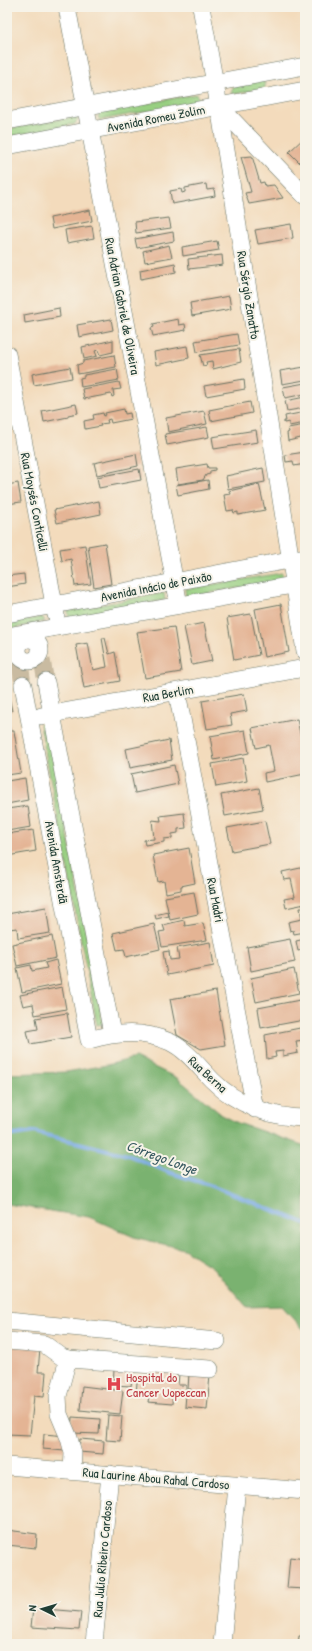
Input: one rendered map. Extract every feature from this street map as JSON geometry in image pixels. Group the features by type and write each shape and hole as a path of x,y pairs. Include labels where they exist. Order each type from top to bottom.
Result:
{"street":[{"name":"Rua Adrian Gabriel de Oliveira","path":"67,7 179,605"},
{"name":"Rua Sérgio Zanatto","path":"201,7 298,559 305,651"},
{"name":"Avenida Romeu Zolim","path":"7,121 305,66"},
{"name":"Avenida Romeu Zolim","path":"7,146 305,90"},
{"path":"219,106 305,196"},
{"name":"Rua Moysés Conticelli","path":"7,354 58,627"},
{"name":"Avenida Inácio de Paixão","path":"7,614 298,559"},
{"name":"Avenida Inácio de Paixão","path":"11,635 299,583"},
{"path":"11,635 19,657 19,645 29,639 36,642 41,654 36,631"},
{"name":"Rua Berlim","path":"30,718 305,668"},
{"name":"Avenida Amsterdã","path":"46,682 112,1034"},
{"name":"Avenida Amsterdã","path":"23,685 89,1040"},
{"name":"Rua Madri","path":"177,692 255,1109"},
{"name":"Rua Berna","path":"89,1040 112,1034 143,1034 171,1043 194,1061 215,1082 255,1109 305,1118"},
{"path":"7,1321 218,1341"},
{"path":"7,1341 44,1344 62,1357 68,1359 210,1369"},
{"path":"68,1359 58,1396 58,1414 69,1438 73,1453 72,1471"},
{"name":"Rua Laurine Abou Rahal Cardoso","path":"7,1466 305,1491"},
{"name":"Rua Julio Ribeiro Cardoso","path":"94,1644 110,1474"},
{"path":"222,1644 237,1486"}],"green space":[{"path":"262,80 265,83 265,88 235,94 231,93 233,87"},
{"path":"196,94 199,99 196,102 101,120 98,118 99,112"},
{"path":"74,117 78,119 75,124 7,137 7,129"},
{"path":"282,573 284,580 186,597 185,589"},
{"path":"164,593 165,600 69,619 68,611"},
{"path":"42,617 45,621 7,630 7,623"},
{"path":"47,723 103,1024 97,1025 40,724"},
{"path":"135,1058 177,1078 222,1115 238,1123 305,1146 305,1331 282,1306 247,1307 212,1267 184,1249 134,1237 89,1217 7,1204 7,1074 66,1072 107,1065"}],"building":[{"path":"305,137 305,158 300,163 289,152"},
{"path":"252,156 260,183 264,182 265,186 274,185 283,198 249,204 245,193 251,192 241,157"},
{"path":"206,184 207,190 214,189 215,196 172,204 170,191 181,189 182,193 185,192 185,188"},
{"path":"90,210 92,221 52,229 50,218"},
{"path":"169,218 171,228 136,233 135,222"},
{"path":"291,224 293,238 258,244 255,230"},
{"path":"92,226 94,238 67,243 65,230"},
{"path":"173,232 174,241 137,248 135,239"},
{"path":"217,241 219,250 183,256 182,247"},
{"path":"169,245 172,257 145,262 143,251"},
{"path":"222,255 223,265 189,269 188,259"},
{"path":"175,263 176,272 141,279 140,270"},
{"path":"229,296 231,309 192,316 190,303"},
{"path":"59,308 60,317 25,323 24,315"},
{"path":"111,319 113,330 79,337 77,325"},
{"path":"178,319 179,325 185,324 186,330 153,336 151,328 154,327 153,324"},
{"path":"237,334 239,345 197,352 195,341"},
{"path":"113,340 113,352 100,355 98,350 95,351 97,356 84,359 82,347"},
{"path":"187,346 189,358 156,365 154,352"},
{"path":"239,349 241,362 213,369 212,361 206,362 207,365 203,366 200,355"},
{"path":"114,355 116,367 78,374 77,365 83,363 83,361"},
{"path":"70,367 72,378 34,385 32,374"},
{"path":"305,367 305,380 282,384 280,371"},
{"path":"117,369 119,380 81,387 80,378 84,377 84,375"},
{"path":"244,379 245,389 206,396 204,386"},
{"path":"119,382 121,389 113,390 114,396 112,397 111,394 84,399 82,389"},
{"path":"305,383 305,394 285,398 283,387"},
{"path":"305,397 305,408 287,411 285,401"},
{"path":"250,402 252,413 211,421 209,410"},
{"path":"76,404 78,413 68,415 68,417 44,422 42,411"},
{"path":"124,409 125,414 130,413 131,419 111,423 110,419 107,420 108,423 100,424 101,426 85,429 84,421 94,419 93,415 103,413 104,416 106,415 105,413"},
{"path":"204,411 207,424 168,432 166,418"},
{"path":"305,412 305,423 289,426 289,422 284,423 284,421 286,421 285,416"},
{"path":"305,425 305,437 288,441 288,428"},
{"path":"207,427 209,437 167,445 165,434"},
{"path":"256,430 258,442 214,449 212,437"},
{"path":"305,452 305,464 294,466 293,461 286,462 285,455"},
{"path":"136,454 138,466 97,475 94,463"},
{"path":"207,464 208,468 215,468 215,470 210,471 210,474 206,475 203,480 178,484 176,469"},
{"path":"263,468 265,482 228,489 226,476"},
{"path":"139,469 141,480 99,488 97,477"},
{"path":"208,480 209,489 178,495 176,485"},
{"path":"18,483 21,502 7,504 7,485"},
{"path":"259,484 265,510 238,515 238,512 234,513 233,510 227,511 224,495 230,494 229,491"},
{"path":"99,501 101,514 57,523 54,510"},
{"path":"105,543 111,584 94,587 88,546"},
{"path":"85,545 91,584 75,586 71,559 62,561 60,549"},
{"path":"24,574 25,584 7,587 7,576"},
{"path":"281,604 289,652 264,657 255,609"},
{"path":"251,614 259,655 234,660 227,618"},
{"path":"204,623 212,661 192,665 184,627"},
{"path":"174,627 181,672 145,678 137,632"},
{"path":"102,638 105,638 109,654 115,652 120,681 84,688 76,645 88,643 93,670 107,667"},
{"path":"7,688 12,711 7,712"},
{"path":"244,694 247,711 230,714 232,725 207,729 202,701"},
{"path":"297,719 305,757 305,774 265,782 264,773 274,771 269,745 256,748 252,728"},
{"path":"7,724 9,724 10,731 14,731 21,773 7,775"},
{"path":"245,730 249,753 214,760 210,736"},
{"path":"169,740 172,760 130,768 126,749"},
{"path":"243,758 247,781 216,787 212,764"},
{"path":"174,765 178,784 135,793 131,774"},
{"path":"25,778 28,800 7,804 7,781"},
{"path":"259,788 263,809 225,816 221,795"},
{"path":"28,806 31,827 7,831 7,809"},
{"path":"184,813 186,828 178,829 178,833 172,834 172,838 164,839 164,842 145,845 144,840 154,839 152,820 161,821 160,816"},
{"path":"265,821 270,844 232,851 227,828"},
{"path":"33,830 36,851 7,856 7,834"},
{"path":"189,848 195,883 181,886 181,890 166,893 164,881 158,882 153,855"},
{"path":"305,867 305,904 286,908 284,899 295,897 291,879 284,880 282,872"},
{"path":"194,892 198,914 170,920 165,897"},
{"path":"46,907 50,933 18,938 17,928 9,929 7,914"},
{"path":"300,908 305,908 305,932 294,934 293,930 290,931 288,922 302,919"},
{"path":"168,912 169,916 156,919 155,915"},
{"path":"184,920 185,926 203,923 207,940 162,947 159,932 165,931 163,925"},
{"path":"154,924 160,949 126,957 124,949 117,950 113,933"},
{"path":"52,936 56,958 17,966 12,944"},
{"path":"290,939 295,962 251,971 247,947"},
{"path":"305,939 305,949 298,951 296,941"},
{"path":"210,942 214,966 167,975 163,952 169,951 170,960 179,959 177,948"},
{"path":"56,960 61,984 22,992 17,968 31,965 32,971 47,968 45,963"},
{"path":"294,969 299,993 256,1002 251,978"},
{"path":"62,987 66,1009 35,1015 33,1004 23,1006 20,995"},
{"path":"216,991 225,1045 201,1049 177,1035 170,999"},
{"path":"300,1000 304,1020 261,1028 258,1008"},
{"path":"67,1013 71,1037 30,1044 27,1031 38,1029 36,1018"},
{"path":"305,1027 304,1040 296,1041 298,1053 283,1056 283,1051 275,1052 276,1057 267,1059 265,1035"},
{"path":"7,1345 40,1348 38,1372 46,1372 44,1397 34,1396 30,1435 7,1434"},
{"path":"151,1369 179,1374 178,1385 186,1385 186,1391 173,1390 172,1404 148,1402 149,1396 136,1396 137,1382 150,1383"},
{"path":"114,1370 133,1372 131,1386 113,1385"},
{"path":"189,1373 210,1375 207,1409 185,1407 186,1394 191,1394 191,1389 188,1389"},
{"path":"82,1386 123,1391 120,1414 80,1410"},
{"path":"108,1415 122,1416 120,1441 106,1440"},
{"path":"72,1417 100,1419 99,1434 71,1433"},
{"path":"44,1434 66,1436 64,1451 43,1449"},
{"path":"80,1439 104,1441 103,1454 79,1452"},
{"path":"7,1530 37,1534 36,1548 7,1545"},
{"path":"290,1557 305,1559 305,1589 287,1588"},
{"path":"33,1608 81,1612 79,1630 31,1627"},
{"path":"299,1636 305,1636 305,1644 298,1644"}],"waterway":[{"name":"Córrego Longe","path":"7,1136 34,1132 128,1155 168,1172 206,1184 305,1223"}],"tunnel":[{"path":"42,660 46,682"},
{"path":"20,663 23,685"}],"place":[{"name":"Hospital do Cancer Uopeccan","path":"114,1384"}]}
